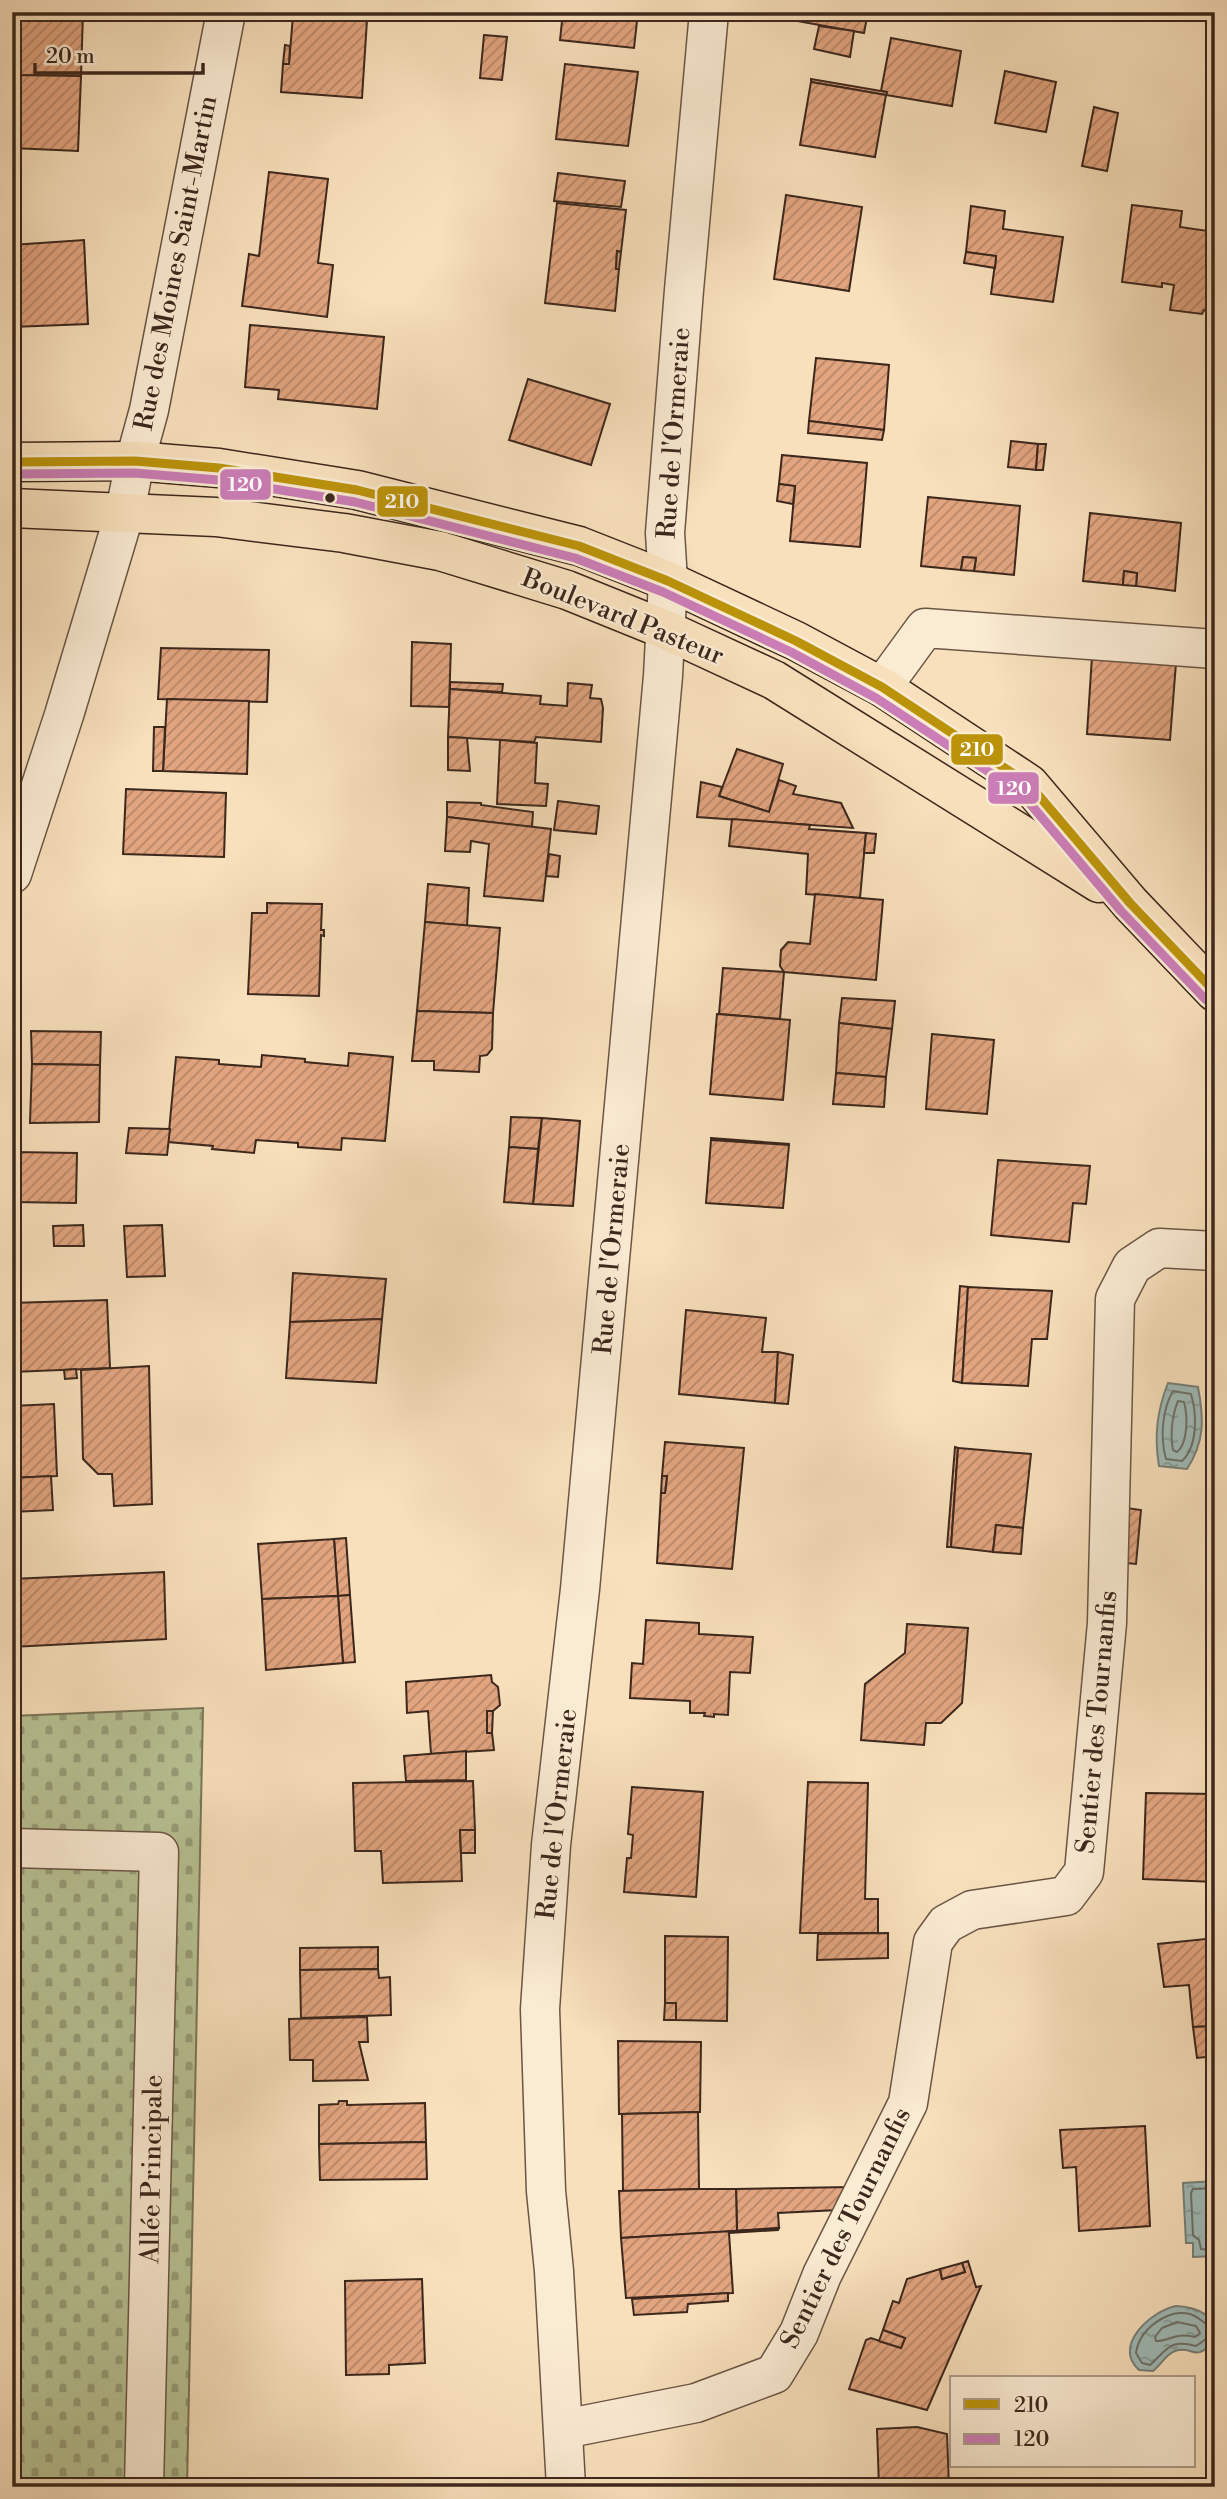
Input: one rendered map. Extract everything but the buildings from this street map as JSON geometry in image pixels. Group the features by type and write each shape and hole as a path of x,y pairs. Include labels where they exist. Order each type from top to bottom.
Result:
{"main road":[{"name":"Boulevard Pasteur","path":"12,462 135,460 219,468 357,490 579,546 668,581 796,641 882,687 1029,784 1130,903 1215,992"},
{"name":"Boulevard Pasteur","path":"12,508 229,518 344,533 440,551 567,590 666,630 774,680 1130,903"}],"street":[{"name":"Rue des Moines Saint-Martin","path":"12,874 64,715 125,512 135,460 149,410 226,12"},
{"name":"Rue de l'Ormeraie","path":"566,2487 554,2271 546,2190 540,2009 551,1845 580,1589 628,1079 666,630 668,581 665,533 709,12"},
{"path":"882,687 925,628 1215,649"},
{"name":"Sentier des Tournanfis","path":"564,2429 696,2403 774,2374 799,2333 822,2276 908,2103 933,1942 946,1924 972,1910 1066,1896 1084,1872 1107,1623 1115,1299 1132,1266 1159,1248 1215,1251"},
{"name":"Allée Principale","path":"12,1849 159,1852 144,2487"}],"green space":[{"path":"203,1708 187,2487 12,2487 12,1716"}],"water":[{"path":"1168,1383 1198,1387 1202,1429 1197,1449 1187,1469 1159,1466 1158,1424"},
{"path":"1215,2181 1215,2256 1193,2257 1193,2243 1186,2243 1183,2183"},
{"path":"1176,2306 1192,2308 1210,2319 1214,2333 1213,2342 1202,2351 1172,2352 1153,2371 1139,2370 1132,2361 1132,2341 1146,2322"}],"transit line":[{"name":"210","path":"12,462 135,461 219,468 357,490 579,546 668,581 796,641 882,687 1029,784 1130,903 1215,992"},
{"name":"120","path":"12,474 135,473 218,480 355,502 575,558 663,592 791,652 876,698 1021,793 1121,911 1206,1000"}]}
